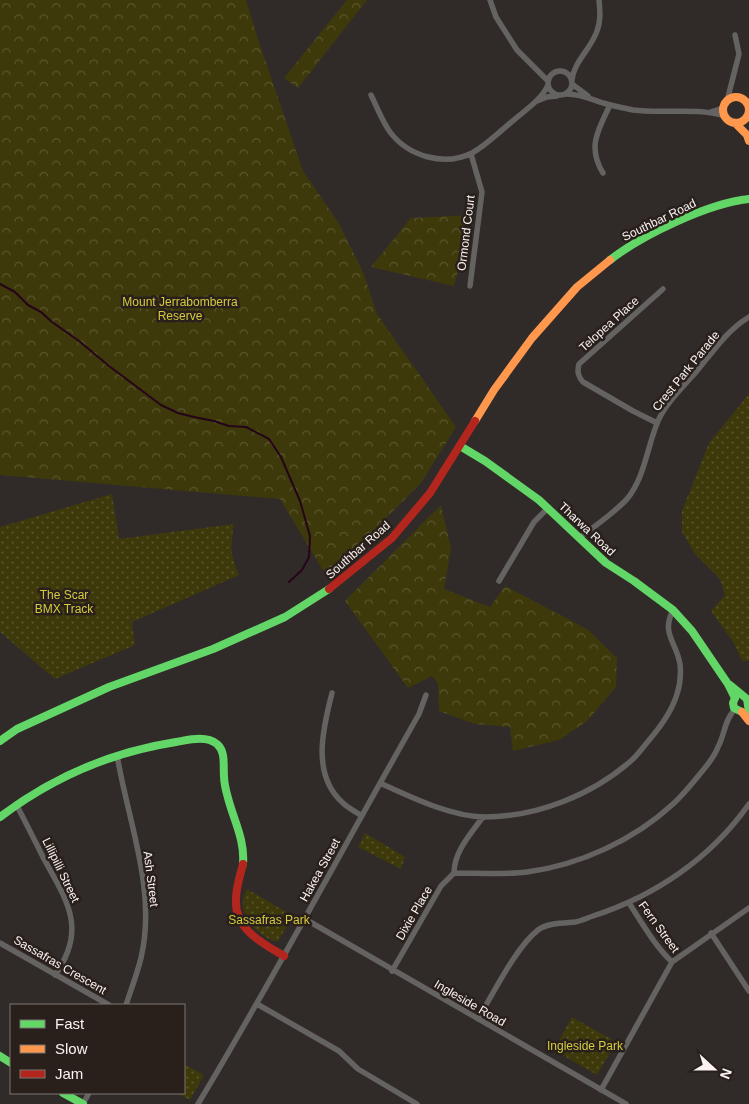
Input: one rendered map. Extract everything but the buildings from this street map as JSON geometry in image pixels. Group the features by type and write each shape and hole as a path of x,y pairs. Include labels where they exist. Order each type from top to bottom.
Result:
{"street":[{"path":"490,0 496,17 517,50 536,67 552,92 559,96"},
{"path":"566,94 572,82 578,61 598,31 600,19 599,0"},
{"path":"735,35 739,54 728,102 727,119 735,123 749,141"},
{"path":"564,72 578,61"},
{"path":"536,67 545,71 564,72 570,76 572,82 589,98"},
{"path":"371,95 388,130 401,144 412,151 431,158 443,159 471,154 482,146 535,102 546,90 552,74 556,72"},
{"path":"535,102 548,97 575,94 610,105 650,112 711,112 728,102 741,98 748,105 748,115 745,120 735,123"},
{"path":"603,173 597,162 595,137 610,105"},
{"path":"745,120 749,128"},
{"name":"Ormond Court","path":"470,286 482,192 471,154"},
{"name":"Southbar Road","path":"739,200 749,193"},
{"name":"Southbar Road","path":"0,741 17,729 109,687 213,649 285,617 322,594 392,538 430,493 494,390 532,338 577,287 623,250 664,228 704,211 739,200 749,199"},
{"name":"Telopea Place","path":"657,423 583,382 578,375 577,369 579,364 664,289"},
{"name":"Crest Park Parade","path":"579,538 611,514 627,498 639,478 657,423 676,394 718,346 740,323 749,317"},
{"name":"Tharwa Road","path":"460,446 510,478 548,508 606,564 634,580 673,610 692,631 743,704 749,721"},
{"path":"499,581 530,529 548,508"},
{"path":"380,783 433,806 483,817 544,808 572,798 598,785 634,758 669,713 677,693 680,664 668,631 669,618 673,610"},
{"path":"332,693 323,725 322,762 330,786 342,802 362,816"},
{"name":"Hakea Street","path":"198,1104 305,920 419,714 426,695"},
{"path":"454,873 495,874 527,872 555,866 586,856 635,832 674,803 706,767 719,747 726,720 743,704"},
{"path":"0,817 38,790 72,773 117,755 167,743 196,739 209,740 218,745 224,756 226,794 243,848 243,869 237,894 236,910 239,919 250,934 284,956"},
{"name":"Ash Street","path":"117,755 146,899 141,957 126,1004"},
{"name":"Lillipilli Street","path":"16,804 55,878 71,915 70,948 64,963 55,976"},
{"path":"478,1019 509,966 539,929 578,921 629,903 653,891 697,860 717,842 749,804"},
{"name":"Dixie Place","path":"392,971 441,886 454,873 454,862 483,817"},
{"name":"Fern Street","path":"629,903 672,962"},
{"path":"601,1090 672,962 749,908"},
{"name":"Ingleside Road","path":"305,920 626,1104"},
{"path":"711,933 749,991"},
{"name":"Sassafras Crescent","path":"0,943 107,1004"},
{"path":"257,1004 338,1051 358,1069 417,1104"},
{"path":"65,1094 83,1104"}],"green space":[{"name":"Mount Jerrabomberra Reserve","path":"0,0 246,0 303,171 338,222 363,272 377,314 456,427 421,483 327,577 280,499 0,475"},
{"path":"347,0 367,0 298,88 284,78"},
{"path":"472,215 454,286 371,267 411,218"},
{"path":"749,394 749,661 742,661 734,643 711,611 725,595 720,579 695,554 682,532 682,511 709,443"},
{"name":"The Scar BMX Track","path":"112,494 119,539 234,524 232,550 239,575 132,622 128,598 135,645 55,679 0,632 0,527"},
{"path":"441,505 451,549 444,589 490,607 505,586 587,629 617,658 616,687 587,721 559,740 513,751 510,727 475,724 439,711 438,683 432,676 408,688 345,601"},
{"path":"365,833 405,857 401,869 358,847"},
{"name":"Sassafras Park","path":"247,889 293,916 278,941 272,941 258,932 245,916 243,903"},
{"name":"Ingleside Park","path":"572,1017 616,1042 597,1075 554,1050"},
{"path":"185,1065 204,1075 190,1100 179,1094 185,1094"}],"waterway":[{"path":"0,284 15,292 28,305 41,312 161,405 178,413 229,426 246,427 269,439 281,457 300,501 310,536 309,557 302,570 289,582"}],"traffic: fast":[{"path":"610,260 640,240 696,213 749,199"},
{"path":"460,446 485,461 539,500 606,563 673,610 692,631 728,684 735,698"},
{"path":"0,741 17,729 109,687 213,649 285,617 329,589"},
{"path":"730,685 747,699 749,712"},
{"path":"735,698 734,708 742,712"},
{"path":"0,817 41,790 84,768 152,746 191,739 208,740 217,744 222,751 225,787 241,839 243,864"},
{"path":"0,1056 10,1062"},
{"path":"65,1094 83,1104"}],"traffic: slow":[{"path":"736,97 745,101 749,110 745,119 736,123 727,119 723,110 727,101 736,97"},
{"path":"735,123 747,135 749,141"},
{"path":"475,421 494,390 532,338 577,287 610,260"},
{"path":"742,712 749,721"}],"traffic: jam":[{"path":"329,589 392,538 430,493 475,421"},
{"path":"243,864 236,895 240,919 251,934 284,956"}]}
